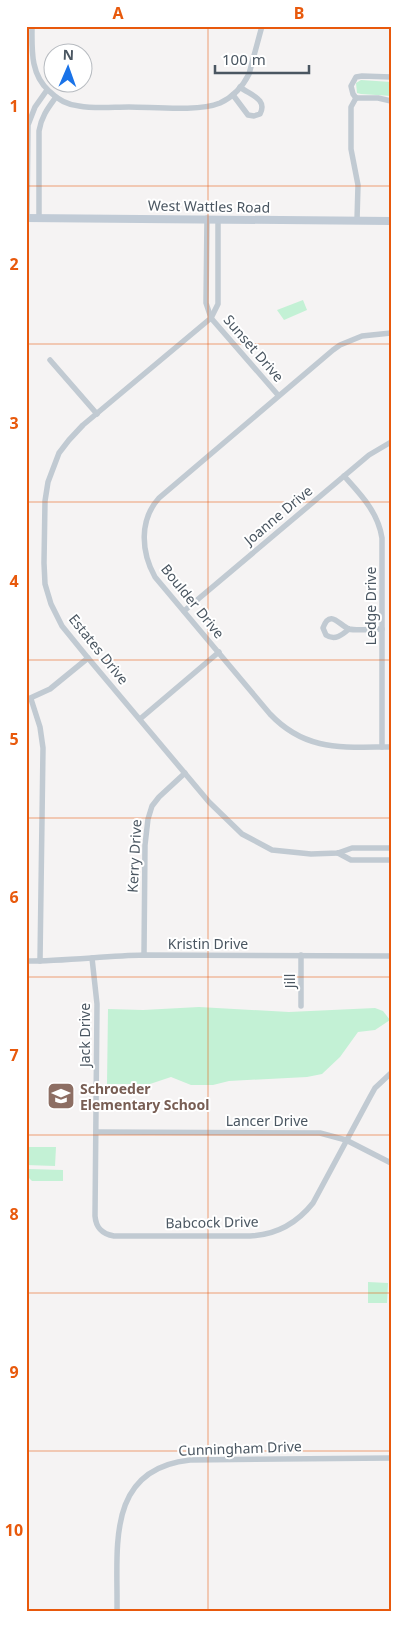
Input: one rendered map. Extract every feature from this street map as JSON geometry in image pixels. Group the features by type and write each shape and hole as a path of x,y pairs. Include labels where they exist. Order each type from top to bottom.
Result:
{"street":[{"path":"32,26 34,67 42,82"},
{"path":"50,92 69,104 80,107 192,108 220,103 233,95 249,74 262,26"},
{"path":"356,98 351,86 356,77 391,77"},
{"path":"233,95 248,115 260,114 261,101 240,87"},
{"path":"26,218 28,125 34,107 45,92"},
{"path":"39,218 39,131 44,114 56,97"},
{"path":"356,98 378,98 391,101"},
{"path":"356,98 351,107 351,149 358,185 357,220"},
{"name":"West Wattles Road","path":"26,218 391,221"},
{"path":"207,218 206,304 211,318"},
{"path":"211,318 218,304 218,219"},
{"name":"Sunset Drive","path":"211,318 278,395"},
{"name":"Estates Drive","path":"211,318 96,414 68,440 59,453 48,482 45,501 44,563 45,584 49,597 62,626 88,658 209,802 242,834 272,850 311,854 338,853 352,848 391,848"},
{"name":"Boulder Drive","path":"391,333 362,336 340,345 278,395 164,492 150,512 144,537 146,558 156,577 275,719 295,735 330,746 391,747"},
{"path":"50,360 96,414"},
{"name":"Joanne Drive","path":"184,611 344,476 376,450 391,442"},
{"name":"Ledge Drive","path":"344,476 371,509 381,530 382,747"},
{"path":"349,629 382,629"},
{"path":"140,719 219,652"},
{"path":"40,961 43,757 40,727 28,700 50,689 88,658"},
{"name":"Kerry Drive","path":"144,955 145,845 148,819 152,806 159,797 185,774"},
{"name":"Estates Drive","path":"338,853 351,860 391,860"},
{"name":"Kristin Drive","path":"26,961 144,955 391,956"},
{"name":"Jill","path":"301,956 301,1006"},
{"name":"Jack Drive","path":"92,958 97,1004 95,1216 96,1225 100,1230"},
{"name":"Babcock Drive","path":"100,1230 114,1236 242,1236 264,1234 280,1229 301,1216 313,1203 375,1088 391,1074"},
{"name":"Lancer Drive","path":"96,1132 311,1132 346,1140 391,1162"},
{"name":"Cunningham Drive","path":"117,1611 120,1521 131,1493 141,1480 151,1472 170,1464 190,1460 391,1458"}],"green space":[{"path":"361,80 391,82 391,96 357,93 356,83"},
{"path":"303,300 307,310 284,320 277,310"},
{"path":"199,1007 289,1012 375,1008 383,1011 390,1020 375,1030 358,1032 340,1057 322,1074 307,1077 229,1081 213,1085 191,1085 171,1077 150,1084 107,1084 108,1009 143,1010"},
{"path":"26,1147 56,1147 55,1166 26,1165"},
{"path":"29,1169 63,1170 63,1181 32,1181 29,1178"},
{"path":"368,1282 388,1283 387,1303 368,1303"}],"place":[{"name":"Schroeder Elementary School","path":"61,1096"}]}
